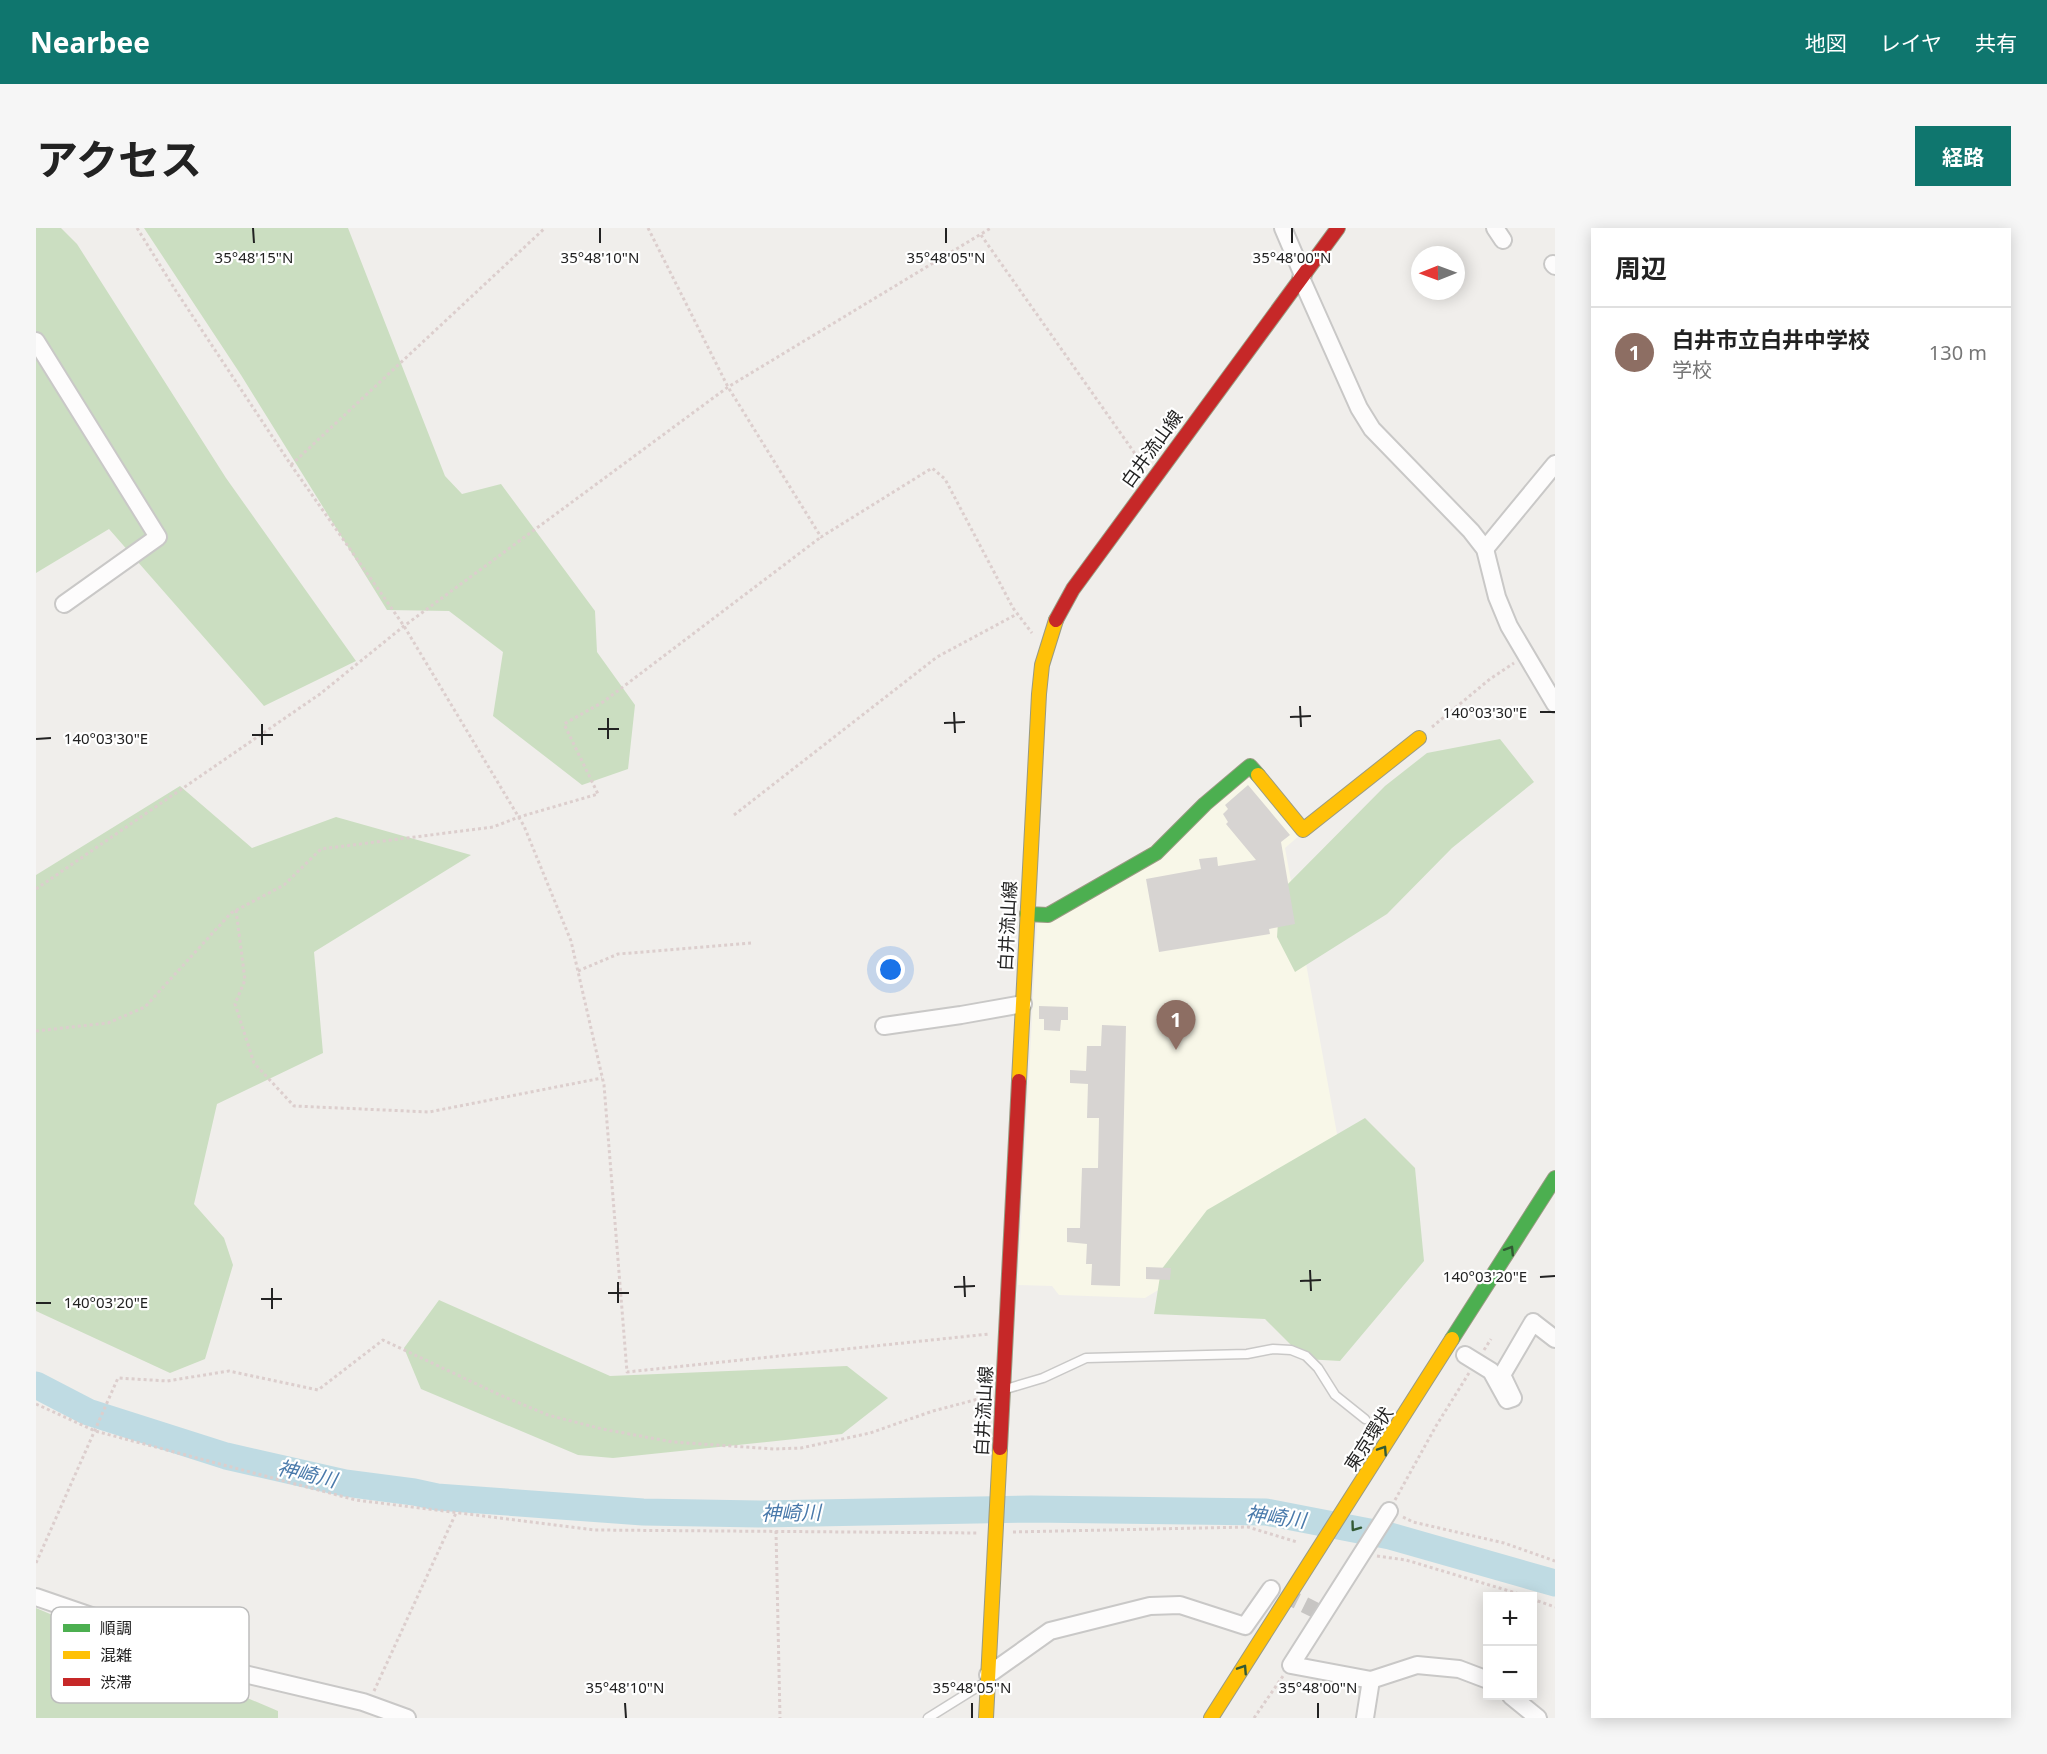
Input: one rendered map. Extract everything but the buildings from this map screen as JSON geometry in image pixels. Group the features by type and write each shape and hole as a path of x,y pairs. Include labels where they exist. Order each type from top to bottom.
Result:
{"main road":[{"name":"白井流山線","path":"986,1718 1039,694 1046,653 1059,612 1073,589 1338,228"},
{"path":"1027,914 1048,915 1156,853 1205,804 1250,766 1303,830 1419,738"},
{"name":"東京環状","path":"1211,1718 1555,1178"},
{"path":"1469,1362 1474,1340"}],"street":[{"path":"1283,228 1359,408 1372,429 1472,531 1485,549 1492,568 1497,597 1509,626 1555,704"},
{"path":"36,341 158,537 64,604"},
{"path":"1485,549 1555,464"},
{"path":"884,1026 961,1016 1023,1004"},
{"path":"1469,1362 1491,1371 1507,1400 1513,1398 1502,1375 1533,1322 1555,1339"},
{"path":"1389,1511 1291,1665 1371,1680 1417,1665 1459,1669 1483,1678"},
{"path":"988,1678 1050,1631 1142,1607 1180,1605 1245,1626 1271,1589"},
{"path":"36,1597 65,1607"},
{"path":"249,1675 368,1704 407,1718"},
{"path":"1365,1718 1371,1680"},
{"path":"1516,1700 1538,1718"}],"lane":[{"path":"1002,1392 1043,1378 1086,1358 1247,1354 1273,1349 1291,1350 1306,1356 1318,1368 1335,1395 1365,1419"},
{"path":"928,1718 988,1678"}],"path":[{"path":"137,228 291,465 404,626 524,826 571,941 602,1078 627,1372 1006,1332"},
{"path":"291,465 545,228"},
{"path":"648,228 728,387 821,537"},
{"path":"36,889 320,694 404,626 728,387 991,228"},
{"path":"980,234 1153,478"},
{"path":"36,1032 108,1023 145,1007 231,913 284,885 321,849 493,827 598,794 564,724 603,702 821,537 932,468 945,479 1017,614 1046,653"},
{"path":"734,814 937,657 1017,614"},
{"path":"1419,738 1490,679 1527,655"},
{"path":"236,910 245,980 235,1004 254,1063 294,1106 429,1112 602,1078"},
{"path":"578,971 618,954 751,943"},
{"path":"1491,1339 1469,1362 1389,1511 1413,1522 1504,1543 1555,1561"},
{"path":"36,1563 118,1378 167,1381 230,1371 318,1390 382,1340 548,1415 602,1429 673,1442 774,1449 801,1448 870,1433 933,1411 1002,1392"},
{"path":"36,1404 95,1431 356,1500 595,1530 996,1533 1248,1527 1297,1542"},
{"path":"368,1704 456,1513"},
{"path":"776,1531 780,1718"},
{"path":"1362,1554 1406,1560 1513,1592"},
{"path":"1537,1600 1555,1606"},
{"path":"1254,1718 1291,1665"}],"shaded area":[{"path":"1250,773 1300,835 1285,848 1345,1178 1145,1298 1059,1295 1052,1286 1018,1285 1037,922 1048,921"}],"green space":[{"path":"36,228 61,228 77,244 226,478 356,661 264,706 109,529 36,573"},
{"path":"144,228 348,228 445,476 462,494 501,484 595,611 597,652 635,705 628,769 582,785 493,716 503,652 449,611 387,610 241,375"},
{"path":"1500,739 1534,782 1452,848 1387,914 1295,972 1277,937 1280,892 1385,786 1427,753"},
{"path":"180,786 252,848 336,817 471,855 314,952 323,1053 217,1104 194,1204 224,1238 233,1265 205,1359 170,1373 36,1311 36,875"},
{"path":"1365,1118 1415,1168 1424,1261 1340,1361 1305,1359 1265,1319 1154,1314 1161,1270 1207,1210"},
{"path":"439,1300 610,1376 847,1366 888,1398 842,1434 613,1458 578,1455 421,1389 404,1348"},
{"path":"36,1608 51,1614 51,1703 249,1703 249,1699 278,1711 278,1718 36,1718"}],"waterway":[{"name":"神崎川","path":"36,1385 88,1412 226,1456 345,1483 437,1497 643,1512 759,1514 1031,1509 1266,1512 1390,1536 1555,1583"}],"tunnel":[{"path":"1283,1594 1323,1614"}],"traffic: fast":[{"path":"1027,914 1048,915 1156,853 1205,804 1250,766 1258,775"},
{"path":"1452,1339 1555,1178"}],"traffic: slow":[{"path":"1019,1081 1039,694 1042,665 1056,620"},
{"path":"1258,775 1303,830 1419,738"},
{"path":"1211,1718 1452,1339"},
{"path":"986,1718 1000,1448"}],"traffic: jam":[{"path":"1056,620 1073,589 1338,228"},
{"path":"1000,1448 1019,1081"}],"place":[{"name":"白井市立白井中学校","path":"1176,1050"}]}
